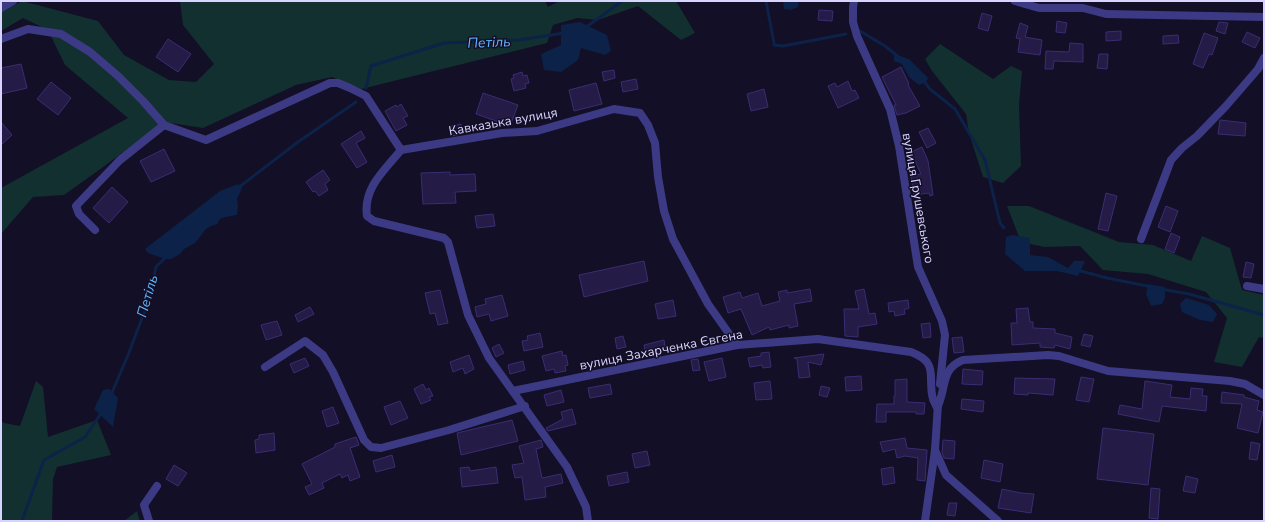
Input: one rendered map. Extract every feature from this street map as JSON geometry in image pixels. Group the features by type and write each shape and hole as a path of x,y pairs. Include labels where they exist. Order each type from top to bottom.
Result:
{"street":[{"path":"1,8 13,1"},
{"name":"вулиця Грушевського","path":"854,1 854,22 857,36 890,109 899,146 918,267 942,321 945,335 934,450 924,521"},
{"path":"1015,1 1039,8 1083,8 1106,14 1264,17"},
{"path":"1078,1 1083,8"},
{"path":"1,38 28,29 61,34 90,52 118,76 164,125 206,140 330,83 338,84 366,96 401,150 374,183 366,202 367,216 374,221 444,238 448,242 468,315 489,358 512,391 525,406 567,467 586,507 588,521"},
{"path":"1141,239 1171,160 1226,106 1258,69 1264,58"},
{"name":"Кавказька вулиця","path":"401,150 502,133 537,131 614,109 640,113 648,125 655,142 658,177 664,211 673,239 708,304 737,344"},
{"path":"95,230 79,214 76,206 120,160 164,125"},
{"path":"1247,286 1264,289"},
{"name":"вулиця Захарченка Євгена","path":"512,391 737,344 818,339 911,352 918,355 926,360 931,367 933,399 937,408"},
{"path":"265,367 305,341 323,355 333,372 364,440 371,448 380,448 449,430 525,406"},
{"path":"937,408 942,398 946,375 950,368 956,363 963,360 1048,355 1068,358 1108,371 1230,381 1245,384 1264,395"},
{"path":"934,450 946,475 998,521"},
{"path":"149,521 144,505 156,486"}],"green space":[{"path":"22,1 98,21 124,55 169,80 196,82 214,64 183,25 180,1 545,1 548,7 559,1 676,1 695,33 681,40 638,6 598,20 577,18 553,25 547,43 361,89 332,77 296,85 203,128 164,122 64,195 33,197 1,234 1,188 128,118 65,65 48,30 23,18 1,31 1,12"},
{"path":"940,44 993,79 1011,66 1022,71 1019,105 1021,166 1003,183 983,177 969,133 966,114 932,71 925,59"},
{"path":"1007,206 1029,206 1119,242 1153,245 1191,261 1202,236 1230,248 1242,290 1264,295 1264,338 1259,337 1242,367 1214,362 1227,318 1206,292 1148,274 1103,270 1080,246 1044,247 1021,242"},
{"path":"36,381 43,387 48,437 97,420 111,455 57,467 53,479 52,521 1,521 1,421 20,426"},
{"path":"137,511 140,521 124,521"}],"water":[{"path":"783,1 799,1 798,7 791,10 784,9"},
{"path":"580,22 607,35 611,51 605,55 581,48 578,60 561,72 544,70 541,54 561,45 561,25"},
{"path":"894,54 909,59 928,78 926,82 919,85 909,77 902,64 894,61"},
{"path":"238,184 242,188 237,199 237,215 220,219 217,224 206,229 195,243 171,259 165,259 148,253 145,249 220,191"},
{"path":"1012,235 1030,238 1030,255 1048,257 1068,268 1074,261 1085,261 1078,276 1057,271 1025,271 1005,254 1006,237"},
{"path":"1148,284 1165,287 1165,298 1162,304 1151,306 1146,294"},
{"path":"1186,298 1209,305 1217,314 1213,322 1200,320 1182,312 1180,304"},
{"path":"109,389 118,398 113,427 94,409 103,390"}],"building":[{"path":"819,10 833,11 832,21 818,20"},
{"path":"982,13 992,16 988,31 978,28"},
{"path":"1057,21 1067,23 1065,33 1056,32"},
{"path":"1219,22 1228,23 1225,34 1216,31"},
{"path":"1020,23 1028,26 1025,37 1042,40 1040,55 1018,52 1020,39 1016,38"},
{"path":"1121,31 1121,40 1106,41 1106,32"},
{"path":"1247,32 1260,38 1255,48 1242,42"},
{"path":"1204,33 1218,38 1212,55 1209,54 1203,68 1193,64"},
{"path":"1178,35 1179,43 1163,44 1163,36"},
{"path":"168,39 191,54 178,72 156,57"},
{"path":"1070,43 1083,44 1083,62 1054,61 1053,69 1045,69 1046,51 1069,52"},
{"path":"1099,54 1108,54 1107,69 1097,68"},
{"path":"21,64 27,88 1,94 1,68"},
{"path":"901,67 909,84 908,85 920,106 906,113 897,115 894,105 896,105 882,77"},
{"path":"614,70 615,78 604,81 602,72"},
{"path":"522,72 523,76 527,75 529,83 525,84 526,88 514,91 511,79 514,78 513,75"},
{"path":"636,79 638,89 623,92 621,82"},
{"path":"848,81 852,91 855,90 859,98 838,108 828,86 835,83 837,87"},
{"path":"51,82 71,98 58,115 37,99"},
{"path":"596,83 602,104 574,111 569,90"},
{"path":"764,89 768,107 751,111 747,94"},
{"path":"483,93 518,105 510,126 476,114"},
{"path":"401,104 408,116 403,118 407,125 396,131 385,111"},
{"path":"1220,120 1246,123 1245,136 1218,134"},
{"path":"1,122 12,135 1,145"},
{"path":"461,124 462,134 452,136 451,126"},
{"path":"928,128 936,143 927,148 919,132"},
{"path":"361,131 365,138 356,143 367,162 357,168 341,144"},
{"path":"922,147 928,161 933,195 930,196 929,193 914,195 911,176 921,174 911,152"},
{"path":"164,149 175,171 151,182 140,161"},
{"path":"323,170 330,180 325,184 328,190 319,196 315,191 313,192 306,182"},
{"path":"450,172 450,175 475,174 476,191 455,192 456,203 423,204 421,173"},
{"path":"112,187 128,202 109,223 93,208"},
{"path":"1106,193 1117,196 1108,231 1098,229"},
{"path":"1166,206 1178,211 1170,232 1158,227"},
{"path":"493,214 495,226 477,228 475,216"},
{"path":"1171,233 1180,237 1174,253 1165,249"},
{"path":"644,261 648,281 584,297 579,275"},
{"path":"1246,262 1254,264 1251,278 1243,277"},
{"path":"810,289 812,301 794,304 798,326 789,328 789,325 770,330 769,327 752,335 741,309 728,313 723,297 740,292 742,298 758,293 762,306 780,301 778,292 787,290 787,293"},
{"path":"864,289 869,314 875,313 877,324 858,327 858,337 845,336 844,309 859,309 855,291"},
{"path":"440,290 448,323 438,325 435,313 430,314 425,293"},
{"path":"502,295 508,316 491,321 489,314 477,317 475,307 486,304 485,299"},
{"path":"673,300 676,316 658,319 655,304"},
{"path":"908,300 909,308 904,310 905,314 895,316 894,311 889,312 888,303"},
{"path":"310,307 314,314 298,322 295,315"},
{"path":"1028,308 1030,322 1033,322 1033,328 1055,329 1055,333 1072,337 1070,349 1055,345 1054,348 1040,347 1040,343 1012,345 1011,323 1017,323 1016,309"},
{"path":"277,321 282,335 266,340 261,325"},
{"path":"930,323 931,337 923,338 921,324"},
{"path":"540,333 543,347 524,351 522,341 528,340 527,336"},
{"path":"1084,334 1093,336 1090,347 1081,345"},
{"path":"623,336 626,347 617,349 615,338"},
{"path":"962,337 964,352 954,353 952,338"},
{"path":"664,340 666,351 646,356 644,345"},
{"path":"499,344 504,353 496,357 492,348"},
{"path":"562,351 563,356 566,355 568,365 565,366 566,371 555,373 554,369 546,371 542,356"},
{"path":"769,352 771,367 763,368 762,365 750,367 748,358 761,356 761,353"},
{"path":"824,354 821,365 808,362 810,377 799,378 797,359 794,358"},
{"path":"469,355 474,369 465,374 463,368 453,372 450,362"},
{"path":"305,358 309,366 294,373 290,364"},
{"path":"722,358 726,377 709,381 704,362"},
{"path":"698,359 700,370 693,371 691,360"},
{"path":"523,361 525,370 510,374 508,365"},
{"path":"963,369 983,371 982,385 962,384"},
{"path":"861,376 862,390 846,391 845,377"},
{"path":"1081,377 1094,379 1089,402 1076,400"},
{"path":"1015,378 1055,379 1053,395 1028,393 1028,395 1014,394"},
{"path":"907,379 907,402 925,403 924,414 916,414 916,412 886,412 886,422 876,422 877,404 894,404 895,380"},
{"path":"770,381 772,399 756,400 754,383"},
{"path":"1145,381 1172,385 1170,397 1190,399 1191,388 1203,389 1202,396 1207,396 1206,411 1162,406 1159,422 1118,414 1120,405 1142,409"},
{"path":"423,384 426,390 429,388 433,396 429,397 431,400 421,404 414,389"},
{"path":"610,384 612,394 590,398 588,388"},
{"path":"821,386 830,388 827,397 819,395"},
{"path":"561,390 564,402 547,406 544,395"},
{"path":"1222,392 1244,395 1244,397 1259,401 1257,410 1263,412 1258,433 1237,428 1242,404 1221,403"},
{"path":"962,399 984,401 983,412 961,409"},
{"path":"400,401 408,418 391,425 384,407"},
{"path":"333,407 339,423 327,427 322,411"},
{"path":"572,409 576,424 548,431 546,428 563,419 561,412"},
{"path":"512,420 518,441 461,455 457,433"},
{"path":"1103,428 1154,434 1148,485 1097,479"},
{"path":"274,433 275,450 256,453 255,440 259,439 259,435"},
{"path":"356,437 359,445 350,448 360,477 350,481 348,475 342,478 340,474 322,483 324,488 309,495 305,487 312,484 302,464 335,447 335,444"},
{"path":"905,438 907,448 927,450 925,481 917,480 918,458 905,456 897,458 895,449 883,452 880,442"},
{"path":"541,440 543,447 536,449 542,478 561,474 563,483 545,487 546,497 525,500 522,477 515,478 512,465 524,463 519,446"},
{"path":"943,440 955,441 954,459 944,458 942,452"},
{"path":"1251,442 1260,444 1257,460 1249,459"},
{"path":"647,451 650,465 635,468 632,454"},
{"path":"392,455 395,467 376,472 373,461"},
{"path":"984,460 1003,464 1000,482 981,478"},
{"path":"174,465 187,473 178,486 166,479"},
{"path":"469,467 470,471 496,467 498,483 462,487 460,468"},
{"path":"893,467 895,483 883,485 881,469"},
{"path":"627,472 629,482 609,486 607,476"},
{"path":"1186,476 1198,479 1195,493 1183,491"},
{"path":"1151,488 1160,489 1158,519 1149,518"},
{"path":"1002,489 1034,494 1031,513 998,508"},
{"path":"949,503 957,503 955,516 947,515"}],"waterway":[{"name":"Петіль","path":"585,28 622,1"},
{"path":"766,1 774,43"},
{"path":"860,31 885,46 900,58"},
{"name":"Петіль","path":"366,88 371,66 444,43 519,40 564,33"},
{"path":"774,45 783,46 846,34"},
{"path":"923,80 930,89 955,109 985,160 1000,223 1004,228"},
{"name":"Петіль","path":"238,188 298,142 356,102"},
{"name":"Петіль","path":"111,395 149,300 156,267 166,257"},
{"path":"1077,270 1152,287"},
{"path":"1161,289 1189,294 1264,315"},
{"name":"Петіль","path":"22,521 44,460 85,437 102,412"}]}
